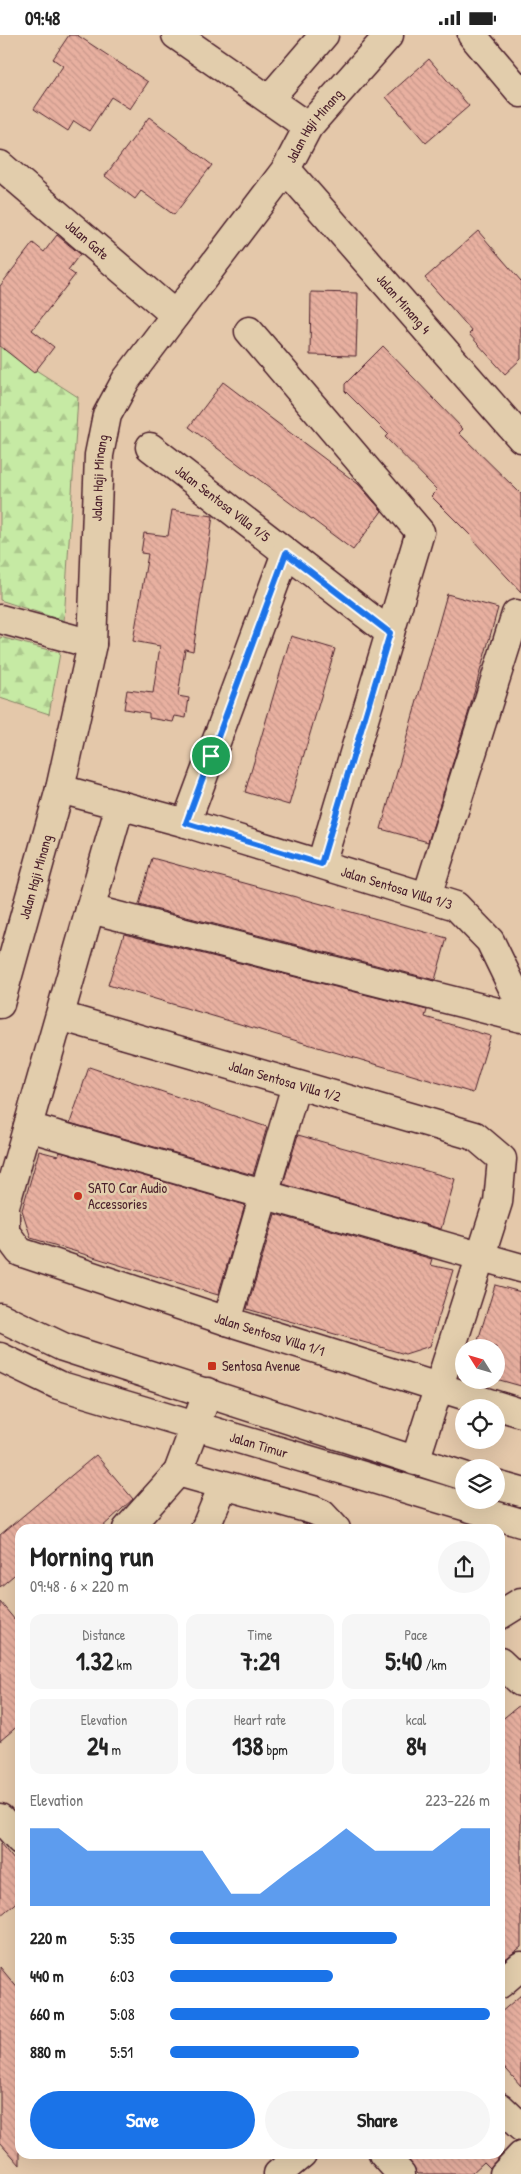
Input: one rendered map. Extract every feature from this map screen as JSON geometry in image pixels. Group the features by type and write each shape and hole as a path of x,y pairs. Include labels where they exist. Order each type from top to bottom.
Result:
{"street":[{"path":"176,35 308,127"},
{"path":"269,99 324,35"},
{"name":"Jalan Haji Minang","path":"0,1004 60,789 92,645 99,455 107,415 126,380 286,169 308,127 389,35"},
{"path":"472,35 521,93"},
{"name":"Jalan Gate","path":"0,165 175,315"},
{"name":"Jalan Minang 4","path":"286,169 521,438"},
{"path":"249,331 420,532 321,864"},
{"name":"Jalan Sentosa Villa 1/5","path":"150,447 390,633"},
{"path":"186,823 286,553"},
{"path":"427,896 516,614"},
{"path":"0,619 92,645"},
{"name":"Jalan Sentosa Villa 1/3","path":"60,789 186,823 456,906 490,941 521,1005"},
{"path":"120,805 28,1127 521,1268"},
{"path":"90,909 521,1018"},
{"name":"Jalan Sentosa Villa 1/2","path":"60,1017 476,1136 502,1159 498,1202 480,1257"},
{"path":"227,1321 296,1085"},
{"name":"Jalan Sentosa Villa 1/1","path":"28,1127 5,1206 6,1232 20,1252 227,1321 521,1413"},
{"path":"415,1461 480,1257"},
{"path":"5,1316 63,1347 455,1472"},
{"name":"Jalan Timur","path":"0,1357 58,1385 521,1523"},
{"path":"131,1524 178,1472 208,1392"},
{"path":"178,1472 223,1487 322,1514 331,1524"},
{"path":"207,1524 223,1487"},
{"path":"505,1488 521,1492"},
{"path":"505,1612 521,1602"},
{"path":"505,1666 521,1682"},
{"path":"0,1817 15,1834"},
{"path":"505,1980 521,1966"},
{"path":"505,2112 521,2127"},
{"path":"504,2174 521,2156"},
{"path":"278,2174 296,2159"},
{"path":"387,2159 400,2174"}],"green space":[{"path":"0,347 78,397 64,621 0,600"},
{"path":"0,637 60,653 49,714 0,698"}],"building":[{"path":"69,35 77,35 148,82 130,109 111,97 89,131 74,121 68,131 34,109 63,66 53,59"},
{"path":"429,59 469,106 426,143 386,97"},
{"path":"149,117 212,165 174,215 141,191 135,199 105,176"},
{"path":"478,231 521,281 521,359 505,374 469,334 472,331 425,278"},
{"path":"57,235 80,254 68,270 75,275 32,330 54,347 34,373 0,346 0,286 33,243 44,252"},
{"path":"311,292 358,293 356,356 310,355"},
{"path":"383,346 463,429 459,433 521,494 521,592 473,538 431,496 437,490 385,437 388,434 345,391 345,384"},
{"path":"223,382 358,484 382,511 353,550 189,427"},
{"path":"172,510 213,516 193,651 185,649 178,696 189,698 186,718 175,716 173,722 149,718 149,713 124,709 127,690 153,693 160,646 133,641 148,554 141,553 144,533 168,536"},
{"path":"447,594 498,608 468,714 428,842 381,829"},
{"path":"291,636 335,649 289,805 245,792"},
{"path":"152,858 447,938 435,980 139,905"},
{"path":"124,934 427,1010 425,1017 490,1036 473,1093 108,985"},
{"path":"89,1067 267,1127 253,1175 70,1123"},
{"path":"298,1135 455,1179 441,1229 283,1184"},
{"path":"39,1151 58,1156 60,1152 245,1205 218,1295 31,1238 22,1210"},
{"path":"275,1214 432,1259 430,1265 453,1270 430,1346 405,1354 247,1309"},
{"path":"495,1285 521,1292 521,1386 505,1382 505,1339 478,1339"},
{"path":"96,1455 133,1499 106,1524 15,1524 15,1574 0,1587 0,1535"},
{"path":"0,1602 15,1620 15,1728 0,1741"},
{"path":"521,1704 521,1947 505,1959 505,1717"},
{"path":"0,1843 15,1861 15,1903 0,1916"},
{"path":"0,1967 15,1985 15,2159 20,2159 20,2165 0,2142"},
{"path":"521,1995 521,2086 505,2068 505,2009"},
{"path":"408,2159 498,2159 490,2168 484,2162 471,2174 418,2174"}],"place":[{"name":"SATO Car Audio Accessories","path":"78,1196"},
{"name":"Sentosa Avenue","path":"212,1366"}],"route":[{"path":"286,553 390,633 321,864 186,823 211,756 286,553"}]}
